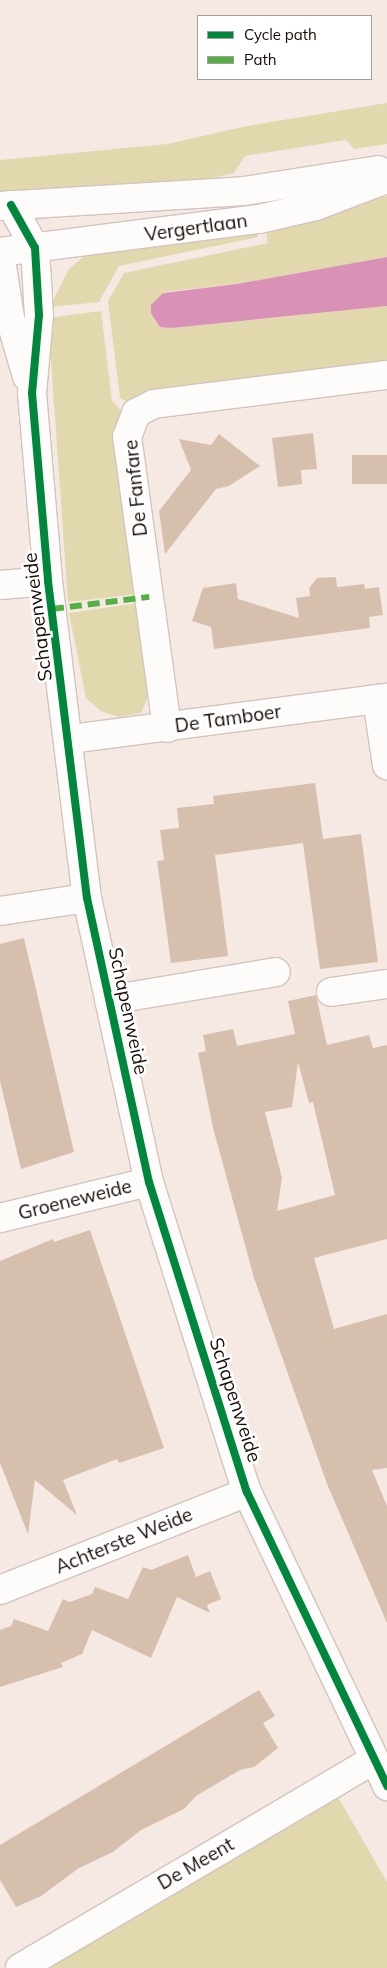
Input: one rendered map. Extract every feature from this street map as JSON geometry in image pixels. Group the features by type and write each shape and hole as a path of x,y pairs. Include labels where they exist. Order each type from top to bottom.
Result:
{"street":[{"name":"Vergertlaan","path":"5,206 244,190 387,168"},
{"name":"Vergertlaan","path":"0,252 259,219 316,206 387,179"},
{"name":"Schapenweide","path":"5,206 35,248 39,315 32,393 48,580 70,739 87,898 150,1182 248,1492 372,1761 387,1786"},
{"name":"Schapenweide","path":"5,206 0,252 10,318 32,393"},
{"name":"De Fanfare","path":"167,728 127,437 136,413 154,404 387,375"},
{"path":"0,585 48,580"},
{"name":"De Tamboer","path":"70,739 167,728 382,698"},
{"path":"382,698 387,765"},
{"path":"0,911 87,898"},
{"name":"Schapenweide","path":"109,1000 276,972"},
{"path":"331,992 387,984"},
{"name":"Groeneweide","path":"0,1218 150,1182"},
{"name":"Achterste Weide","path":"0,1590 248,1492"},
{"name":"De Meent","path":"20,1968 372,1761"}],"shaded area":[{"path":"387,103 387,144 354,149 346,140 245,156 234,173 160,190 0,201 0,160 167,144 252,125"},
{"path":"387,196 387,257 237,284 163,292 172,328 387,306 387,361 151,391 127,402 120,398 108,301 124,273 268,243 265,227"},
{"path":"256,228 258,237 119,266 99,302 50,307 69,269 83,257 102,249"},
{"path":"387,257 387,306 172,328 160,327 151,313 151,305 163,293 237,284"},
{"path":"101,311 112,401 121,410 117,437 138,594 68,602 48,318"},
{"path":"139,603 151,691 141,713 119,717 101,711 86,698 69,613"},
{"path":"335,1792 387,1882 387,1968 45,1968"}],"building":[{"path":"313,433 317,469 301,470 302,484 278,487 272,438"},
{"path":"219,434 260,466 229,486 216,489 165,554 159,511 191,470 179,439 211,445"},
{"path":"352,455 387,455 387,484 352,484"},
{"path":"336,577 337,587 364,584 365,589 379,587 383,615 369,617 370,628 214,649 211,627 192,621 203,588 236,583 238,599 299,618 296,598 310,596 309,588 317,578"},
{"path":"315,783 323,839 361,834 378,962 320,969 303,843 215,855 228,956 171,963 157,861 164,860 160,830 179,828 177,808 214,804 213,796"},
{"path":"24,938 74,1152 21,1169 0,1081 0,944"},
{"path":"316,995 327,1045 369,1035 373,1048 387,1045 387,1239 314,1258 334,1329 387,1314 387,1468 372,1470 387,1506 387,1623 327,1484 254,1278 213,1128 198,1053 206,1051 203,1035 233,1029 237,1046 295,1034 288,1001","holes":["298,1062 309,1103 313,1102 335,1195 277,1211 282,1178 265,1112 292,1107"]},
{"path":"90,1230 164,1448 119,1463 117,1459 63,1480 77,1515 35,1480 28,1534 0,1463 0,1261 53,1239 54,1242"},
{"path":"188,1555 196,1577 210,1571 221,1599 207,1605 210,1613 177,1597 151,1658 92,1630 82,1654 61,1663 63,1667 0,1687 0,1630 11,1626 14,1619 48,1631 63,1599 70,1602 92,1594 95,1587 128,1599 143,1567 151,1570"},
{"path":"259,1690 275,1716 263,1723 278,1748 254,1767 240,1770 196,1796 184,1809 141,1830 113,1852 79,1868 41,1896 16,1907 0,1880 0,1845"}],"marked path":[{"path":"52,609 149,597"}],"cycle path":[{"path":"11,205 35,248 39,315 32,393 48,581 87,898 149,1182 247,1492 387,1786"}]}
